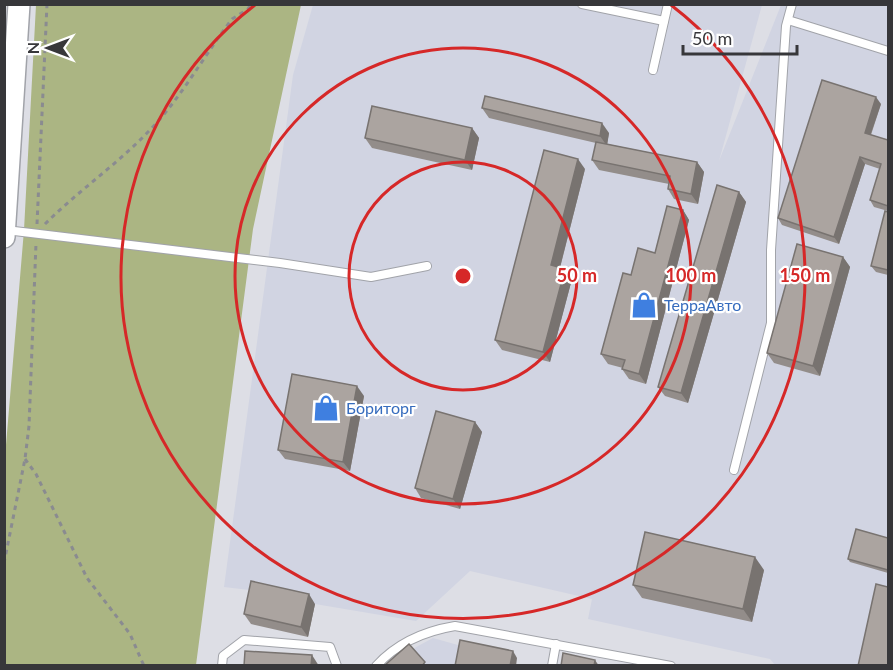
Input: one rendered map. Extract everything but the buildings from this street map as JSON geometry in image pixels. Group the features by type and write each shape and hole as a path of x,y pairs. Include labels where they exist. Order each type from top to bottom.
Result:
{"main road":[{"path":"4,237 19,4"}],"lane":[{"path":"582,4 664,21"},
{"path":"653,70 668,4"},
{"path":"734,470 771,323 771,250 788,20 792,4"},
{"path":"788,20 888,51"},
{"path":"5,230 280,263 371,277 427,266"},
{"path":"376,666 387,654 429,630 455,626 671,666"},
{"path":"222,666 223,656 244,640 330,647 337,666"},
{"path":"552,666 556,644"}],"path":[{"path":"4,563 25,459 29,426 47,4"},
{"path":"36,232 66,203 147,134 232,19 248,9 251,4"},
{"path":"25,459 36,474 87,578 130,634 144,666"}],"shaded area":[{"path":"313,5 762,5 719,161 781,5 888,5 888,665 775,665 770,659 588,619 592,599 470,571 416,621 315,604 258,591 224,587 293,75"},
{"path":"433,638 516,665 388,666 405,653"}],"green space":[{"path":"36,5 301,5 253,229 196,665 5,666 5,457 24,230"}],"place":[{"name":"ТерраАвто","path":"644,305"},
{"name":"Бориторг","path":"326,408"}]}
